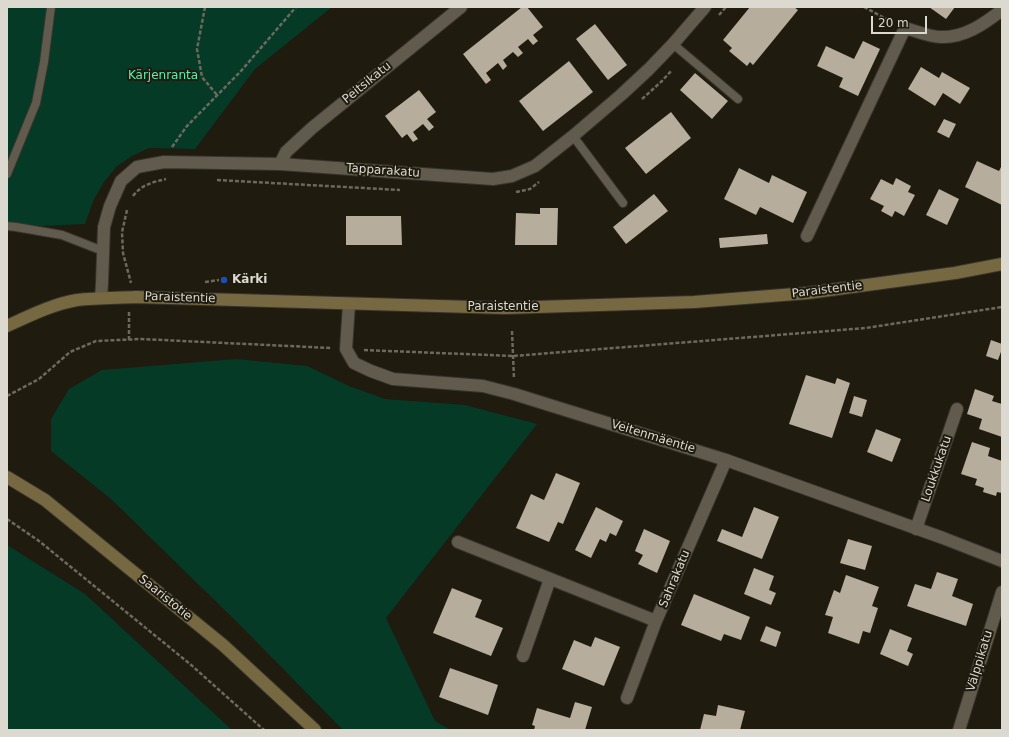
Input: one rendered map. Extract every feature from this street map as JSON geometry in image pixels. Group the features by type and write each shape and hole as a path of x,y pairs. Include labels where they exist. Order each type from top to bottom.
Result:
{"main road":[{"name":"Paraistentie","path":"7,326 40,311 76,301 101,298 136,297 505,308 694,302 808,293 954,273 1002,264"},
{"name":"Saaristotie","path":"7,477 45,500 223,645 315,730"}],"street":[{"name":"Peitsikatu","path":"280,164 286,152 312,128 461,7"},
{"name":"Tapparakatu","path":"101,298 104,227 110,206 121,181 137,167 164,162 280,164 493,179 512,176 535,166 627,90 673,44 705,7"},
{"path":"807,236 905,28 940,37 960,35 980,25 1002,10"},
{"path":"346,349 349,304"},
{"name":"Veitenmäentie","path":"346,349 354,363 393,379 483,386 514,394 726,460 916,528 1002,562"},
{"name":"Loukkukatu","path":"916,528 958,409"},
{"name":"Sahrakatu","path":"627,698 656,621 726,460"},
{"path":"458,542 656,621"},
{"path":"523,656 550,579"},
{"name":"Välppikatu","path":"959,730 1002,592"}],"lane":[{"path":"7,174 36,103 44,62 51,7"},
{"path":"673,44 738,99"},
{"path":"573,136 623,203"},
{"path":"7,226 62,235 103,251"}],"path":[{"path":"205,7 197,49 202,77 217,95"},
{"path":"164,162 179,136 241,71 296,7"},
{"path":"864,7 905,28"},
{"path":"7,396 39,379 70,352 96,341 141,339 513,356 866,328 1002,307"},
{"path":"512,331 513,356"},
{"path":"331,348 334,354"},
{"path":"7,520 39,541 190,664 264,730"}],"green space":[{"name":"Kärjenranta","path":"7,7 332,7 255,69 195,149 149,148 132,156 117,166 104,182 94,199 85,224 16,227 7,229"},
{"path":"236,359 307,366 349,386 385,399 465,405 537,424 386,618 435,721 450,730 343,730 241,626 111,499 51,451 51,419 69,389 102,370"},
{"path":"7,545 85,594 232,730 7,730"}],"building":[{"path":"522,7 527,7 543,27 533,35 538,41 533,45 528,39 518,47 523,53 518,57 513,52 503,60 507,66 503,70 498,63 486,73 491,80 486,84 463,54"},
{"path":"750,7 794,7 798,10 753,65 750,62 747,66 729,51 732,48 723,40"},
{"path":"929,7 955,7 946,19"},
{"path":"595,24 627,65 608,80 576,39"},
{"path":"863,41 880,49 858,96 839,87 843,78 817,66 826,46 854,59"},
{"path":"569,61 593,92 543,131 519,101"},
{"path":"921,67 939,78 942,72 970,88 960,104 943,93 935,106 908,89"},
{"path":"695,73 728,101 712,119 680,90"},
{"path":"419,90 436,112 427,119 434,127 429,131 423,124 413,132 418,139 413,142 407,134 402,138 385,116"},
{"path":"671,112 691,138 646,174 625,148"},
{"path":"944,119 956,124 949,138 937,132"},
{"path":"977,161 999,171 1002,165 1002,205 965,187"},
{"path":"739,168 769,183 772,175 807,192 793,223 760,207 756,215 724,199"},
{"path":"896,178 911,186 908,192 915,195 904,216 895,211 892,217 881,211 884,206 870,199 881,179 893,185"},
{"path":"939,189 959,199 947,225 926,215"},
{"path":"654,194 668,211 626,244 613,227"},
{"path":"540,208 558,208 557,245 515,245 516,213 540,214"},
{"path":"346,216 401,216 402,245 346,245"},
{"path":"767,234 768,244 720,248 719,238"},
{"path":"991,340 1002,344 1002,349 998,360 986,356"},
{"path":"806,375 835,384 837,378 850,383 832,438 789,424"},
{"path":"975,389 994,396 992,401 1002,404 1002,437 979,429 982,419 967,414"},
{"path":"854,396 867,400 862,417 849,413"},
{"path":"876,429 901,439 892,462 867,452"},
{"path":"972,442 990,448 988,456 1002,461 1002,493 997,492 996,496 983,492 984,488 975,485 977,479 961,474"},
{"path":"556,473 580,483 563,524 558,522 549,542 516,528 531,494 544,500"},
{"path":"596,507 623,521 616,536 610,533 606,542 600,539 591,558 575,550"},
{"path":"754,507 779,517 762,559 717,541 722,529 742,537"},
{"path":"644,529 670,541 657,573 638,564 643,555 635,551"},
{"path":"848,539 872,546 865,570 840,563"},
{"path":"754,568 774,576 769,590 776,593 771,605 744,594"},
{"path":"937,572 958,579 952,596 973,604 966,626 907,606 915,584 931,589"},
{"path":"846,575 879,587 872,606 878,608 870,633 863,631 859,644 828,633 833,617 825,615 834,590 840,593"},
{"path":"452,588 482,600 475,617 503,628 491,656 433,633"},
{"path":"694,594 750,617 741,640 724,634 721,641 681,625"},
{"path":"766,626 781,632 776,647 760,641"},
{"path":"890,629 912,638 907,651 913,654 908,666 880,654"},
{"path":"595,637 620,647 604,686 562,669 574,640 591,647"},
{"path":"450,668 498,685 488,715 439,697"},
{"path":"575,702 592,707 585,730 534,730 535,726 532,725 537,708 570,718"},
{"path":"718,705 745,711 740,730 700,730 704,714 716,716"}],"place":[{"name":"Kärki","path":"224,280"}]}
